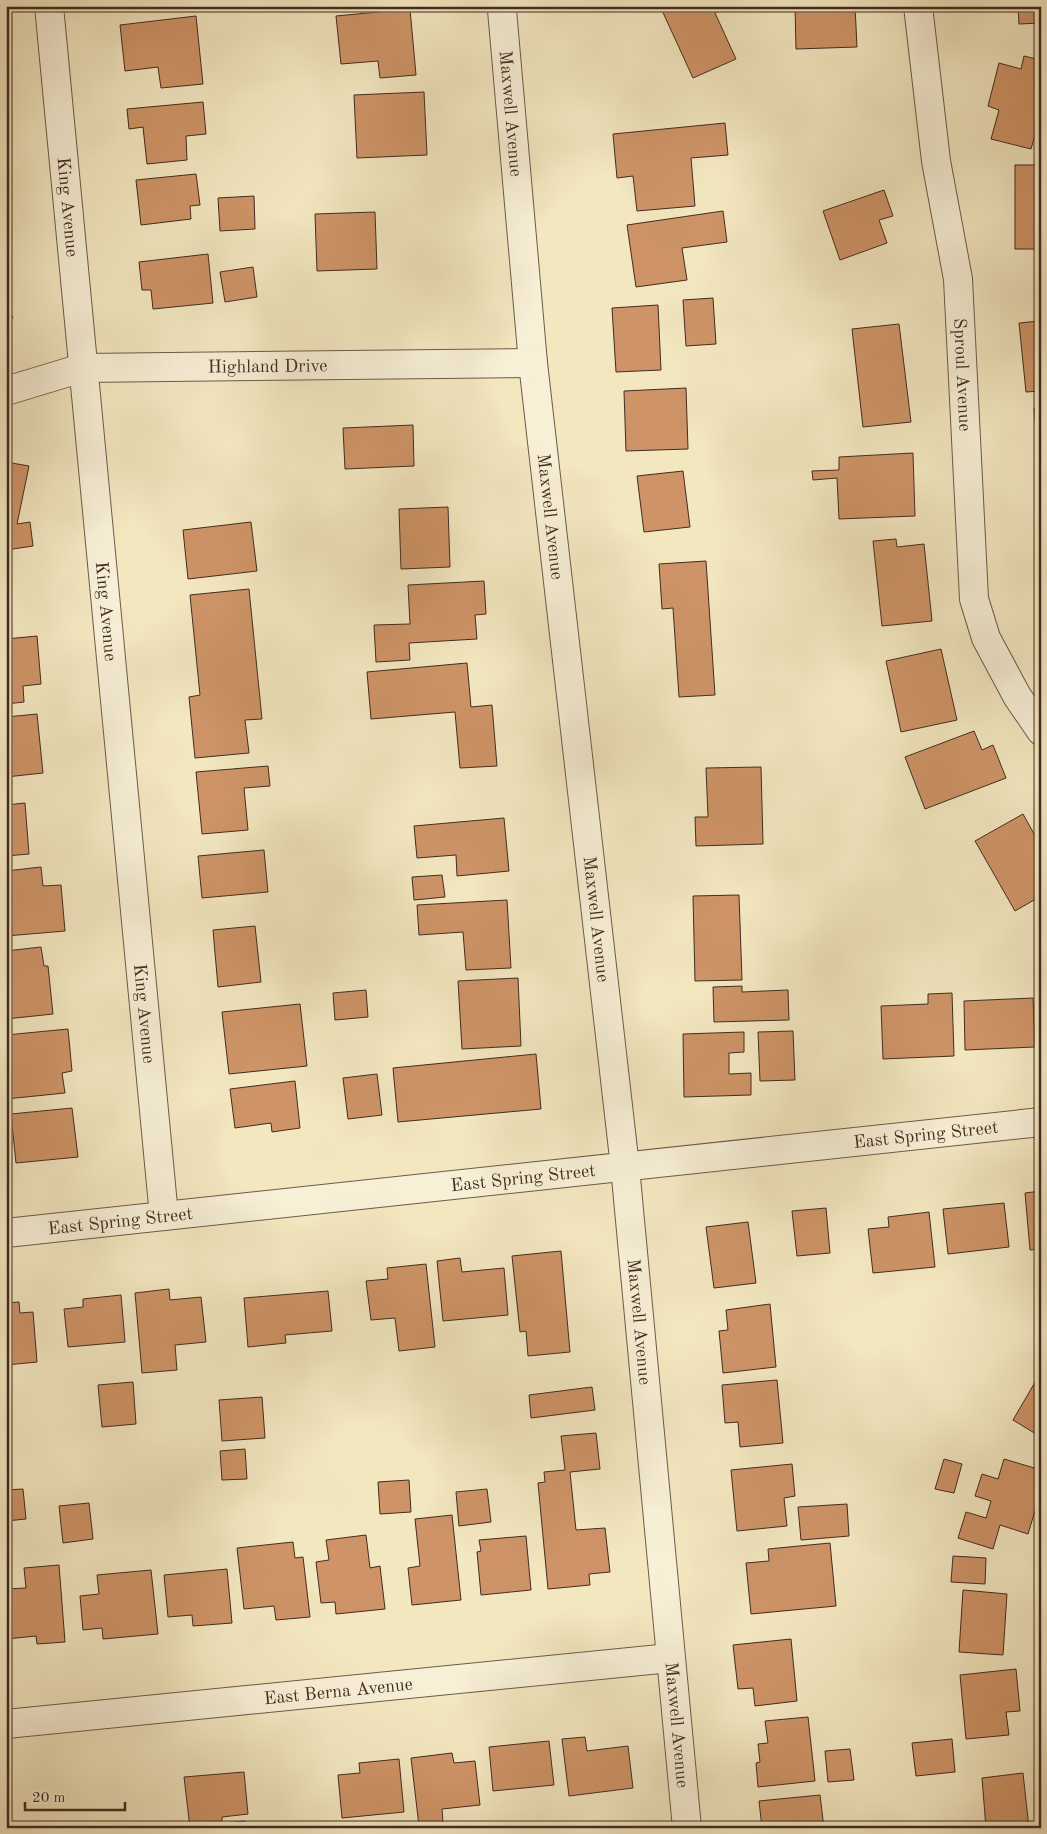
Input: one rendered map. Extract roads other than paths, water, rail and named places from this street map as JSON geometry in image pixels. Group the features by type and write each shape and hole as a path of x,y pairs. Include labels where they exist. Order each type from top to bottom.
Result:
{"street":[{"name":"King Avenue","path":"49,6 164,1216"},
{"name":"Sproul Avenue","path":"918,6 936,161 958,279 974,599 986,638 1018,696 1041,731"},
{"name":"Maxwell Avenue","path":"502,10 533,363 625,1166 687,1828"},
{"name":"Highland Drive","path":"6,391 82,368 533,363"},
{"name":"East Spring Street","path":"6,1233 1041,1122"},
{"name":"East Berna Avenue","path":"6,1724 670,1658"}]}
